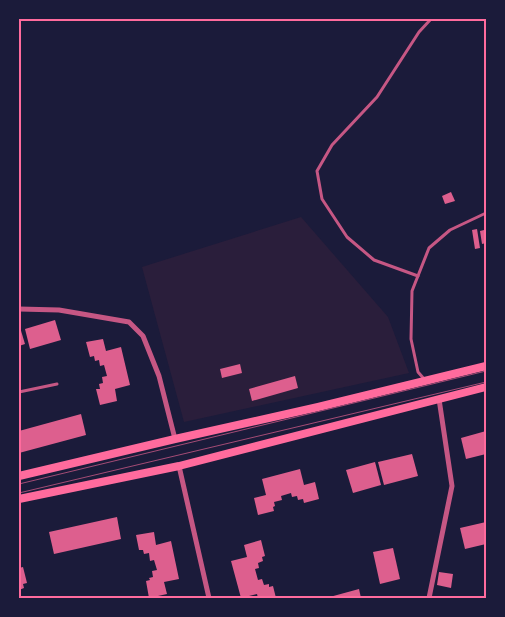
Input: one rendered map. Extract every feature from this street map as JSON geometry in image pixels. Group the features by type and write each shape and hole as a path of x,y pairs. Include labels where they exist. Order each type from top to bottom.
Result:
{"main road":[{"path":"19,476 486,366"},
{"path":"19,499 179,466 486,387"}],"street":[{"path":"19,309 59,310 129,322 143,336 158,376 175,439"},
{"path":"429,598 452,486 438,399"},
{"path":"179,466 209,598"}],"lane":[{"path":"418,276 374,260 347,237 322,199 317,171 332,145 377,97 419,32 431,19"},
{"path":"425,380 418,372 410,339 412,291 429,248 450,230 486,213"},
{"path":"19,392 57,384"}],"shaded area":[{"path":"301,217 388,317 409,373 184,422 142,267"}],"building":[{"path":"451,192 455,201 445,204 442,196"},
{"path":"477,229 480,248 475,249 472,230"},
{"path":"484,230 486,243 482,244 480,231"},
{"path":"55,320 61,340 30,349 25,329"},
{"path":"19,324 25,344 19,346"},
{"path":"103,339 106,351 121,347 130,385 115,389 117,401 100,405 96,389 100,389 99,384 103,383 102,377 107,376 104,365 100,366 99,360 95,361 94,356 90,357 86,342"},
{"path":"240,364 242,373 222,378 220,369"},
{"path":"295,376 298,388 252,401 249,389"},
{"path":"81,414 86,435 19,453 19,431"},
{"path":"486,431 486,454 466,459 461,438"},
{"path":"412,454 418,476 384,485 378,462"},
{"path":"375,462 381,485 353,493 346,470"},
{"path":"300,469 304,485 315,482 319,499 304,503 303,499 298,500 297,496 292,497 291,493 281,496 282,500 274,502 274,511 258,515 254,498 266,495 262,479"},
{"path":"117,517 121,539 54,554 49,532"},
{"path":"486,522 486,544 465,549 460,528"},
{"path":"154,532 156,545 171,541 179,579 164,582 167,594 149,598 146,581 153,577 152,571 157,570 154,560 150,561 149,553 144,554 143,550 139,550 136,535"},
{"path":"261,540 265,556 262,557 263,561 258,563 259,568 255,569 258,580 262,579 264,585 269,584 269,587 273,586 276,598 258,598 257,594 241,598 231,561 247,557 244,545"},
{"path":"393,548 400,579 380,584 373,552"},
{"path":"23,567 27,583 23,584 24,588 19,590 19,568"},
{"path":"439,572 453,574 451,588 437,585"},
{"path":"359,589 361,598 326,598"}],"tram line":[{"path":"19,484 486,371"},
{"path":"19,493 486,382"}]}
